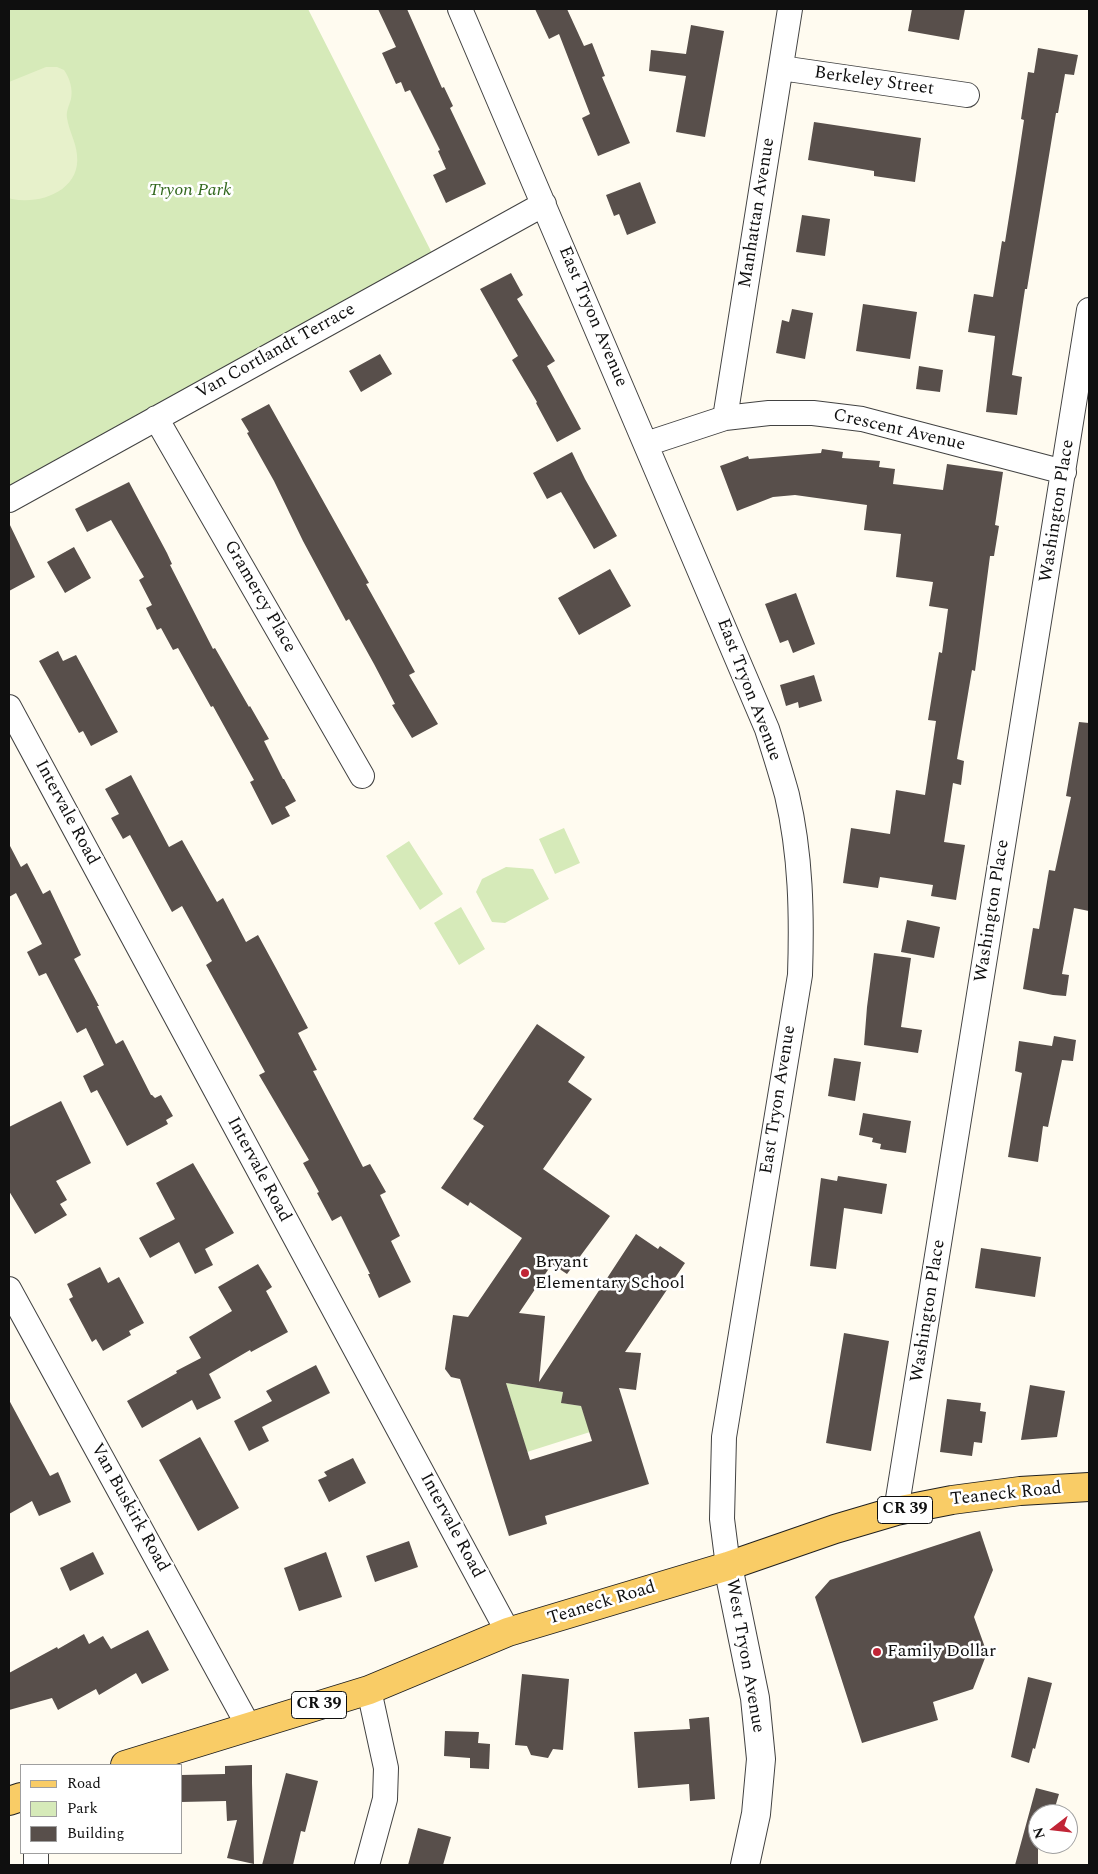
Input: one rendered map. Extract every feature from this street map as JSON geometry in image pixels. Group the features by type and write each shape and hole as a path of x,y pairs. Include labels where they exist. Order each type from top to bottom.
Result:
{"main road":[{"name":"Teaneck Road","path":"128,1764 369,1690 508,1632 728,1566 834,1529 896,1511 952,1500 1020,1491 1089,1488"}],"street":[{"name":"East Tryon Avenue","path":"460,9 767,729 787,796 797,855 802,915 800,975 724,1437 722,1519 728,1566"},
{"name":"Manhattan Avenue","path":"725,418 790,9"},
{"name":"Berkeley Street","path":"781,68 967,95"},
{"name":"Van Cortlandt Terrace","path":"9,500 544,204"},
{"name":"Washington Place","path":"896,1511 1089,310"},
{"name":"Crescent Avenue","path":"646,444 725,418 769,413 813,413 862,419 1064,472"},
{"name":"Gramercy Place","path":"156,418 362,776"},
{"name":"Intervale Road","path":"9,707 508,1632"},
{"name":"Van Buskirk Road","path":"9,1289 249,1727"},
{"name":"West Tryon Avenue","path":"728,1566 755,1698 761,1759 756,1814 745,1865"},
{"path":"367,1865 385,1799 386,1768 369,1690"}],"green space":[{"name":"Tryon Park","path":"9,9 308,9 437,263 9,500"},
{"path":"46,67 57,67 64,70 69,80 72,95 67,118 76,150 77,167 73,177 66,186 57,192 35,200 12,199 9,198 9,82"},
{"path":"564,828 580,863 555,874 539,839"},
{"path":"409,841 443,894 420,910 386,856"},
{"path":"506,867 533,869 549,899 505,923 492,922 476,892 482,879"},
{"path":"461,907 485,949 459,965 434,923"},
{"path":"506,1383 563,1392 562,1403 581,1406 590,1432 527,1452"}],"building":[{"path":"378,9 407,9 442,88 444,87 453,106 450,108 486,184 446,203 433,175 446,169 438,151 440,150 410,90 405,92 401,82 396,84 382,53 396,47"},
{"path":"535,9 567,9 584,46 592,43 605,76 602,77 630,143 598,156 582,118 590,114 559,34 549,39"},
{"path":"912,9 965,9 959,40 908,31"},
{"path":"691,25 724,31 705,137 676,132 686,76 649,71 651,50 686,54"},
{"path":"1038,48 1078,55 1074,75 1065,74 1058,113 1056,113 1027,289 1025,289 1012,375 1022,377 1017,415 986,412 995,336 968,332 974,294 993,297 1002,241 1005,242 1016,173 1024,120 1021,119 1028,72 1034,73"},
{"path":"814,122 921,138 915,182 874,176 874,171 808,160"},
{"path":"640,182 656,223 627,235 619,214 614,216 606,195"},
{"path":"802,215 830,219 825,256 796,252"},
{"path":"511,273 523,295 517,299 555,361 547,366 581,429 557,442 537,402 512,360 518,356 480,289"},
{"path":"863,304 917,312 910,359 856,351"},
{"path":"792,309 813,313 805,359 776,353 782,320 789,322"},
{"path":"380,354 392,374 361,392 349,371"},
{"path":"919,366 943,370 940,392 916,389"},
{"path":"269,404 369,583 366,584 415,672 409,675 438,724 412,738 392,705 395,704 374,664 349,619 346,621 303,541 241,419"},
{"path":"822,449 843,452 842,458 880,461 879,467 895,469 893,484 943,490 947,464 1003,472 995,525 999,526 994,556 990,556 975,671 972,670 957,759 964,761 961,785 953,783 944,842 965,845 956,900 931,896 933,885 880,877 878,888 843,883 851,828 890,834 896,790 925,795 936,721 928,720 939,652 942,653 948,609 929,606 933,582 896,577 901,534 864,530 867,505 795,495 773,497 737,511 720,466 748,456 749,459 821,453"},
{"path":"572,452 617,536 594,549 561,492 547,499 533,473"},
{"path":"129,482 167,553 172,564 170,565 213,649 215,648 269,739 264,741 296,801 285,807 290,816 272,825 250,782 254,780 213,706 211,707 178,648 173,650 161,628 157,630 146,608 152,605 139,580 144,577 111,520 87,532 75,509"},
{"path":"9,523 35,577 9,591"},
{"path":"74,547 91,578 65,593 47,562"},
{"path":"610,569 631,606 579,635 558,598"},
{"path":"796,593 815,644 793,653 788,640 780,643 765,604"},
{"path":"58,651 63,661 76,655 118,732 91,746 83,731 79,733 39,661"},
{"path":"814,675 822,701 799,708 798,702 786,706 780,685"},
{"path":"1079,722 1089,723 1089,911 1074,908 1062,974 1069,975 1066,996 1023,989 1033,928 1039,929 1049,870 1055,871 1071,797 1066,796"},
{"path":"131,775 169,847 182,840 217,902 223,898 246,942 258,935 308,1028 298,1033 317,1070 313,1071 363,1167 370,1164 386,1192 380,1195 400,1236 391,1241 411,1282 379,1298 368,1274 370,1274 341,1216 332,1221 303,1163 309,1160 259,1075 265,1072 206,965 212,961 182,906 172,912 130,835 123,839 111,818 119,814 105,789"},
{"path":"9,844 21,867 27,863 43,894 50,890 81,955 74,959 99,1006 97,1006 116,1044 123,1040 151,1095 155,1098 161,1095 173,1116 166,1120 168,1124 127,1146 97,1090 91,1093 83,1076 104,1065 86,1028 77,1033 46,973 39,976 27,952 42,944 16,893 9,897"},
{"path":"907,920 940,927 934,958 901,952"},
{"path":"874,953 911,958 901,1027 922,1030 918,1053 864,1045"},
{"path":"537,1024 585,1057 568,1082 592,1099 543,1169 610,1216 567,1274 552,1264 519,1313 545,1316 539,1382 636,1234 658,1249 660,1246 685,1263 625,1352 641,1353 636,1390 619,1388 649,1484 545,1516 547,1524 509,1536 460,1379 451,1377 445,1369 453,1315 468,1317 522,1238 470,1202 468,1206 441,1188 484,1126 473,1119","holes":["506,1383 563,1392 561,1403 581,1406 592,1441 530,1460"]},
{"path":"1054,1036 1076,1040 1073,1061 1062,1060 1048,1127 1043,1126 1038,1162 1008,1157 1022,1073 1015,1071 1019,1041 1052,1046"},
{"path":"834,1058 861,1062 855,1101 828,1096"},
{"path":"61,1101 91,1163 56,1181 67,1200 60,1204 67,1215 35,1234 9,1191 9,1127"},
{"path":"863,1113 911,1121 906,1153 880,1149 881,1144 872,1142 873,1138 859,1135"},
{"path":"193,1163 234,1233 205,1249 213,1265 195,1274 179,1242 150,1258 139,1238 175,1219 156,1183"},
{"path":"838,1176 887,1184 882,1214 844,1208 836,1269 810,1266 821,1178 837,1181"},
{"path":"981,1248 1041,1257 1035,1297 975,1288"},
{"path":"258,1264 272,1287 266,1291 288,1332 251,1352 250,1350 209,1374 221,1398 197,1410 192,1400 142,1428 127,1401 201,1358 189,1337 232,1311 218,1287"},
{"path":"100,1267 108,1283 119,1277 144,1323 129,1331 131,1335 103,1351 96,1339 92,1342 69,1299 73,1297 67,1284"},
{"path":"844,1333 889,1341 871,1451 826,1443"},
{"path":"316,1365 330,1393 262,1427 269,1441 249,1451 234,1421 272,1401 266,1391"},
{"path":"1030,1385 1065,1391 1057,1437 1021,1440"},
{"path":"947,1399 981,1403 980,1411 986,1412 982,1443 974,1442 972,1456 940,1452"},
{"path":"9,1400 50,1476 58,1472 71,1502 39,1516 32,1501 9,1514"},
{"path":"200,1437 239,1508 198,1531 159,1460"},
{"path":"353,1458 366,1483 329,1502 318,1480 327,1476 324,1472"},
{"path":"980,1531 993,1570 974,1617 987,1653 973,1689 933,1702 938,1720 862,1743 815,1597 830,1580"},
{"path":"409,1541 418,1567 375,1582 366,1556"},
{"path":"93,1552 104,1574 70,1591 60,1568"},
{"path":"326,1552 342,1597 299,1611 284,1568"},
{"path":"148,1630 169,1670 142,1684 136,1673 99,1695 96,1689 58,1710 52,1698 9,1710 9,1673 84,1634 89,1644 103,1636 111,1649"},
{"path":"522,1674 569,1679 563,1750 553,1749 548,1758 531,1755 527,1746 515,1745"},
{"path":"1028,1677 1052,1683 1035,1749 1033,1748 1029,1763 1011,1757"},
{"path":"709,1717 715,1799 690,1801 689,1784 638,1788 634,1732 690,1729 689,1719"},
{"path":"445,1731 479,1732 478,1743 490,1744 489,1769 470,1768 470,1758 444,1756"},
{"path":"252,1765 254,1864 227,1858 237,1820 227,1821 226,1801 182,1802 182,1775 225,1774 225,1766"},
{"path":"286,1773 318,1781 305,1832 301,1831 293,1865 262,1865"},
{"path":"1036,1788 1059,1794 1056,1804 1032,1804"},
{"path":"1028,1817 1028,1854 1038,1854 1038,1865 1015,1865"},
{"path":"418,1828 451,1837 443,1865 408,1865"}],"place":[{"name":"Bryant Elementary School","path":"525,1273"},
{"name":"Family Dollar","path":"877,1652"}]}
